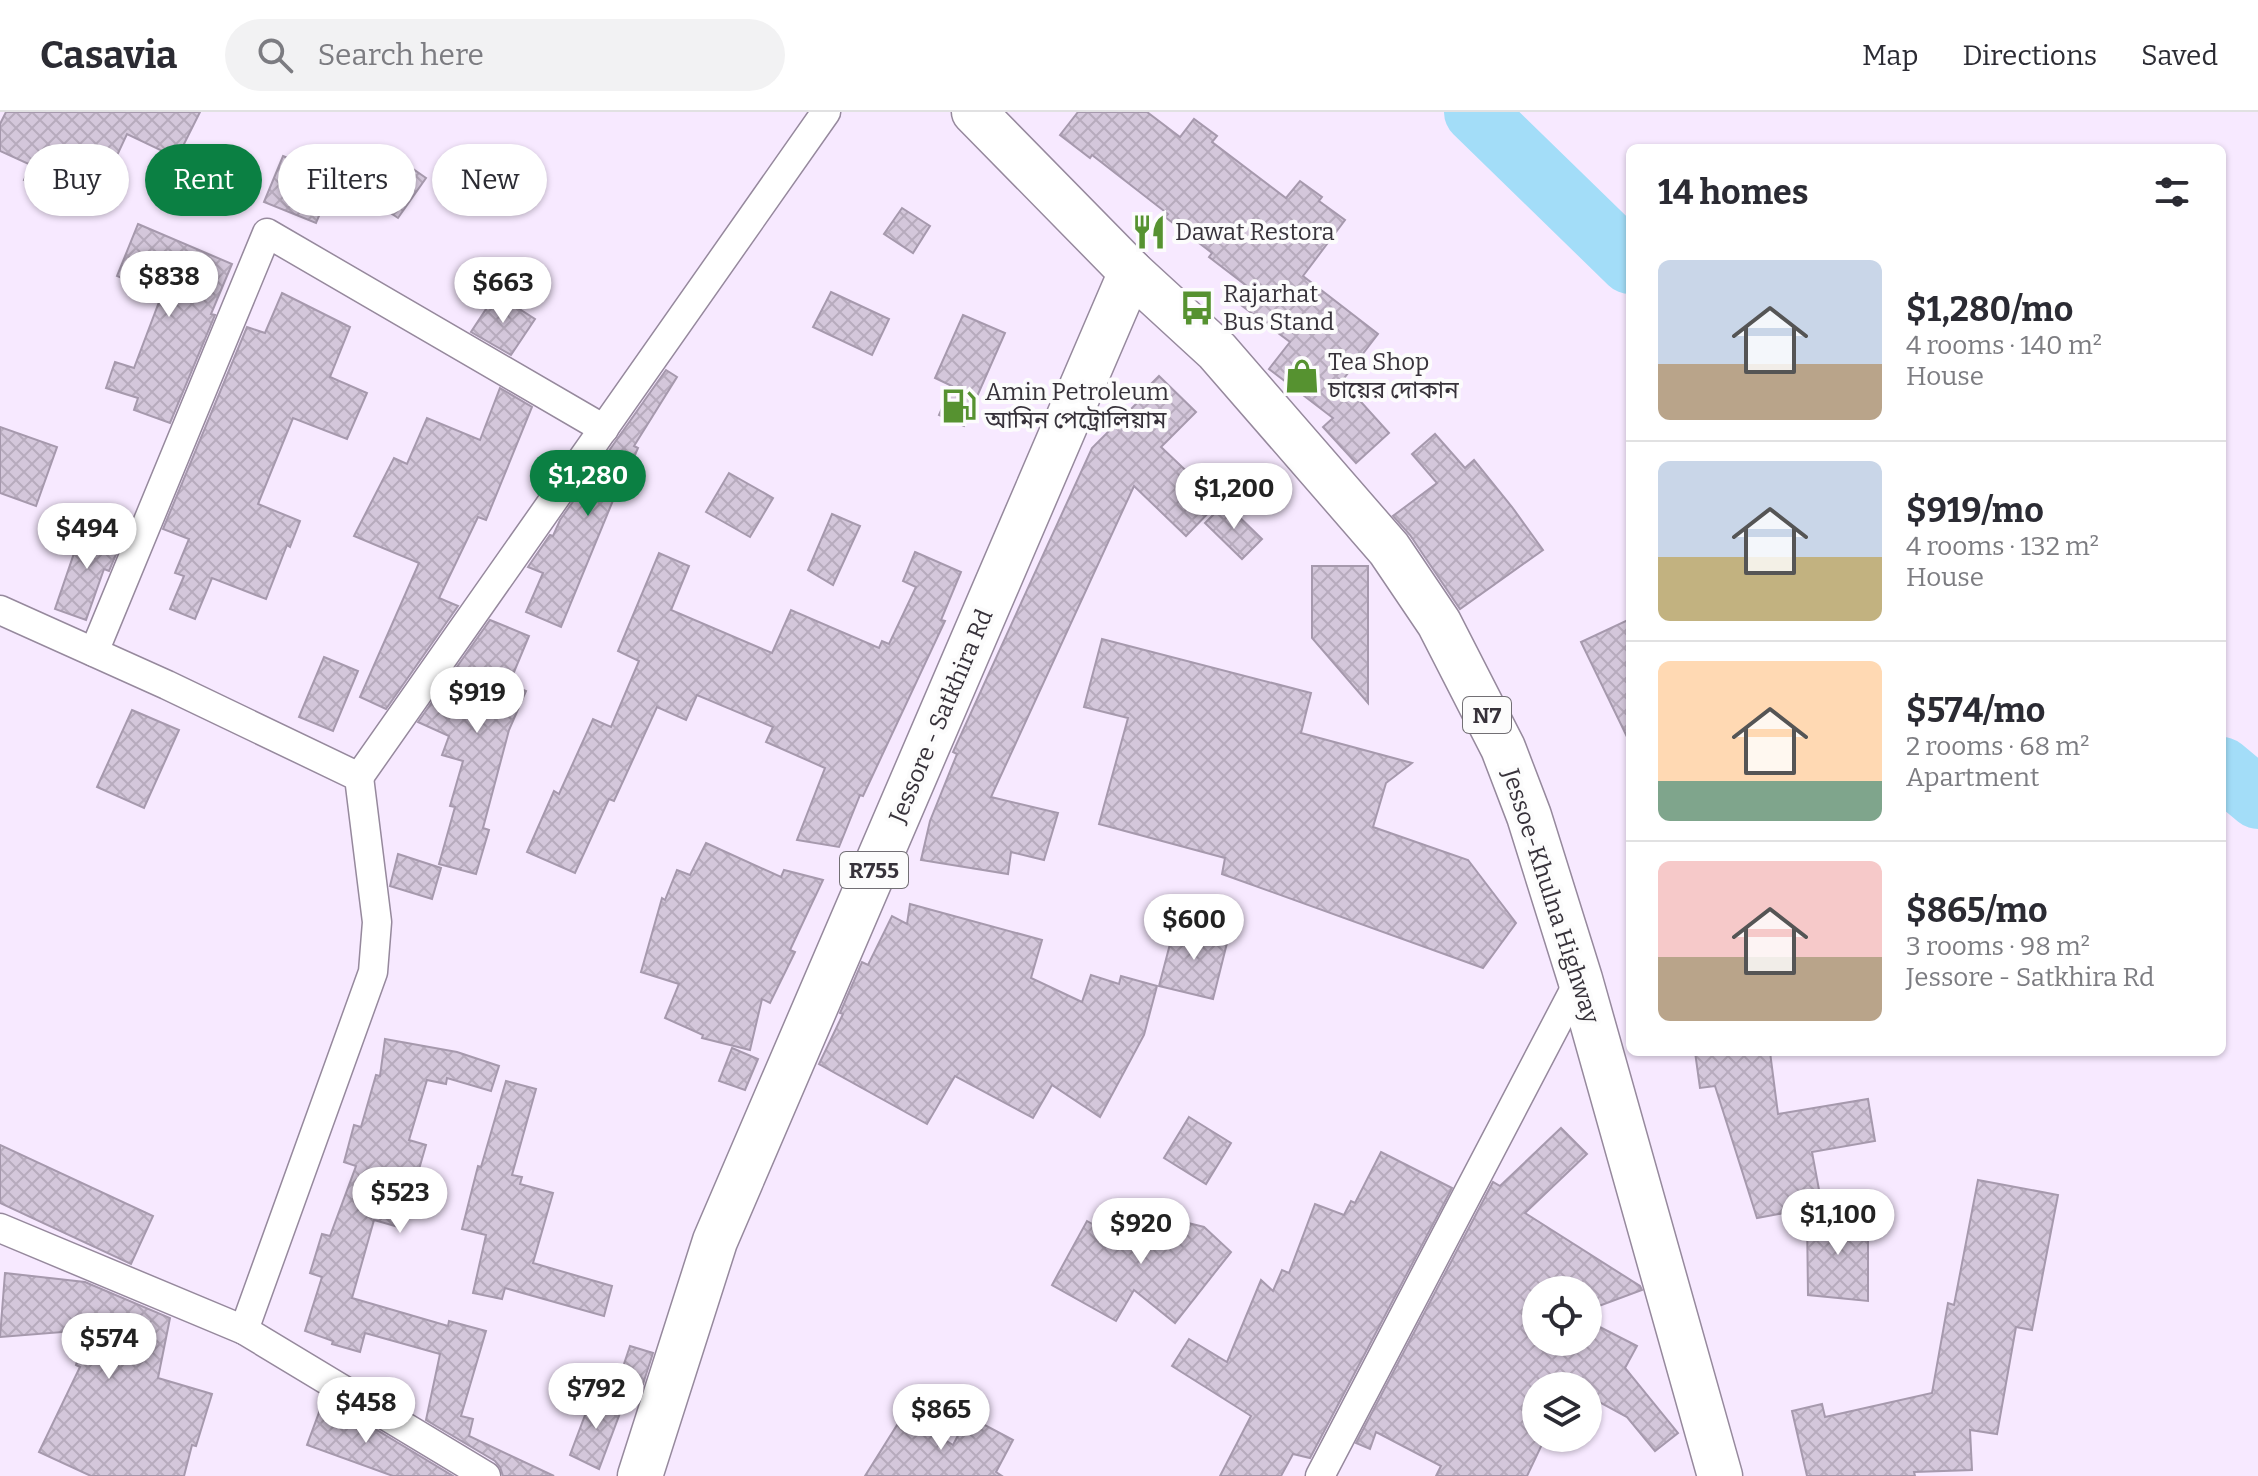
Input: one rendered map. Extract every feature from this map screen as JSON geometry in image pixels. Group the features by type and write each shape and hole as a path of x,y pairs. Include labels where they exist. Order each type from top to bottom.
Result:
{"main road":[{"name":"Jessoe-Khulna Highway","path":"974,112 1131,272 1217,351 1389,549 1439,623 1503,748 1529,816 1580,979 1720,1476"},
{"name":"Jessore - Satkhira Rd","path":"640,1476 715,1241 1131,272"}],"street":[{"path":"244,1330 373,972 377,922 359,777 826,112"},
{"path":"94,652 267,233 604,429"},
{"path":"0,610 359,777"},
{"path":"1320,1476 1580,979"},
{"path":"0,1228 244,1330 486,1476"}],"building":[{"path":"6,112 200,112 184,144 148,144 127,134 122,144 24,144 24,162 0,151 0,124"},
{"path":"1078,112 1147,112 1180,137 1194,119 1217,136 1212,142 1286,198 1300,181 1322,197 1319,201 1345,220 1303,276 1378,334 1342,381 1389,433 1356,463 1323,427 1333,418 1269,369 1290,342 1241,305 1252,290 1209,257 1212,253 1165,217 1168,214 1092,155 1090,158 1060,135"},
{"path":"278,168 278,208 264,202"},
{"path":"416,171 426,178 416,192"},
{"path":"902,208 930,226 913,253 884,234"},
{"path":"299,216 319,216 316,223"},
{"path":"138,224 232,264 211,314 215,315 170,423 134,410 138,398 106,388 115,362 134,368 162,294 117,276"},
{"path":"831,292 889,319 872,355 813,327"},
{"path":"282,293 350,327 330,377 367,393 347,439 293,418 258,504 300,521 266,599 212,578 195,619 170,609 184,576 175,573 189,539 163,529 247,327 265,333"},
{"path":"496,294 535,319 511,355 471,332"},
{"path":"963,315 1005,333 964,426 939,415 952,386 935,378"},
{"path":"666,370 677,377 634,446 638,448 623,483 621,481 561,627 526,612 543,573 528,567 550,535 553,536 560,520"},
{"path":"1159,376 1196,412 1161,447 1219,502 1186,536 1134,486 991,797 1058,813 1044,860 1011,852 1008,874 921,860 930,821 957,754 953,752 1092,448 1141,399 1139,396"},
{"path":"500,388 532,407 486,520 478,517 439,598 458,606 386,709 360,697 419,563 354,536 394,458 407,464 427,418 480,440"},
{"path":"0,427 57,447 36,506 0,493"},
{"path":"1435,434 1465,468 1474,460 1543,550 1460,609 1410,535 1393,516 1437,483 1412,454"},
{"path":"729,473 773,498 750,537 706,512"},
{"path":"1225,503 1262,539 1242,559 1205,523"},
{"path":"832,514 860,526 833,585 808,570"},
{"path":"84,524 123,538 109,571 104,569 86,620 55,609"},
{"path":"915,552 961,572 941,620 945,621 863,796 860,795 839,847 797,840 825,768 766,742 773,727 697,695 686,720 657,707 614,801 609,799 575,873 527,852 554,791 559,794 593,719 611,727 639,661 618,651 659,553 689,566 671,610 772,653 791,610 879,648 882,641 889,644 916,587 903,581"},
{"path":"1312,566 1368,566 1368,703 1312,638"},
{"path":"490,620 529,636 509,684 526,691 509,730 483,828 489,830 476,874 439,864 455,807 450,806 463,761 442,755 449,736 418,722"},
{"path":"1626,621 1626,735 1581,642"},
{"path":"1102,639 1311,693 1301,733 1412,763 1386,783 1373,827 1468,860 1516,923 1483,968 1222,874 1225,858 1099,824 1128,718 1084,707"},
{"path":"324,657 358,671 333,731 299,717"},
{"path":"132,710 179,730 144,808 97,787"},
{"path":"706,843 781,877 784,870 823,880 790,950 795,952 770,1003 762,999 750,1050 702,1038 703,1035 665,1018 679,984 641,972 662,898 665,900 677,870 690,875"},
{"path":"398,854 441,868 432,899 390,886"},
{"path":"910,904 1042,940 1031,978 1082,1002 1091,975 1119,984 1121,976 1157,986 1144,1035 1100,1117 1052,1085 1033,1118 955,1076 927,1124 819,1064 843,1014 840,1013 862,962 868,965 892,916 907,924"},
{"path":"1175,925 1228,939 1213,999 1159,986"},
{"path":"385,1039 457,1052 499,1066 491,1091 447,1078 446,1084 427,1080 409,1140 426,1145 402,1228 374,1220 352,1298 448,1326 449,1321 486,1331 461,1416 473,1419 469,1436 554,1476 503,1476 495,1461 426,1420 440,1354 365,1333 360,1352 332,1344 333,1341 305,1331 322,1277 310,1273 322,1234 330,1236 356,1166 344,1162 354,1125 361,1127 376,1075 380,1076"},
{"path":"732,1048 758,1059 745,1090 719,1081"},
{"path":"1696,1056 1771,1056 1778,1114 1868,1099 1875,1141 1812,1152 1822,1206 1757,1218 1715,1086 1700,1088"},
{"path":"506,1081 536,1089 512,1175 522,1177 520,1184 553,1193 533,1263 612,1286 604,1316 505,1288 502,1299 473,1293 486,1235 462,1229 478,1166 481,1167"},
{"path":"1189,1117 1231,1143 1206,1184 1164,1158"},
{"path":"1561,1128 1587,1154 1525,1213 1642,1290 1602,1305 1602,1276 1522,1276 1522,1356 1602,1356 1602,1328 1637,1346 1625,1368 1678,1433 1655,1451 1627,1417 1602,1404 1602,1372 1522,1372 1522,1452 1538,1452 1527,1476 1436,1476 1441,1466 1376,1432 1370,1449 1356,1443 1493,1182 1500,1186"},
{"path":"0,1145 153,1216 131,1264 0,1203"},
{"path":"1381,1152 1452,1188 1310,1458 1293,1454 1281,1476 1220,1476 1251,1416 1172,1366 1189,1339 1227,1362 1261,1280 1273,1291 1282,1270 1289,1273 1315,1204 1344,1215 1351,1201 1355,1203"},
{"path":"1978,1180 2058,1195 2032,1330 2016,1327 1997,1434 1970,1430 1972,1470 1914,1472 1915,1476 1807,1476 1792,1411 1822,1404 1825,1417 1932,1393 1948,1303 1954,1305"},
{"path":"1137,1208 1183,1238 1188,1223 1204,1227 1231,1252 1175,1323 1134,1290 1116,1321 1052,1285 1087,1221 1117,1238"},
{"path":"1868,1215 1868,1301 1808,1295 1807,1216"},
{"path":"5,1273 85,1282 170,1318 158,1378 212,1394 196,1446 192,1445 184,1476 91,1476 39,1452 80,1367 76,1365 87,1330 0,1337"},
{"path":"630,1346 653,1353 643,1384 620,1376"},
{"path":"593,1394 623,1405 599,1469 570,1455"},
{"path":"324,1399 453,1476 393,1476 307,1445"},
{"path":"904,1414 953,1445 968,1416 1013,1440 996,1472 1002,1476 865,1476"}],"waterway":[{"path":"1475,112 1626,259"},
{"path":"2226,771 2258,798"}],"place":[{"name":"Dawat Restora","path":"1149,232"},
{"name":"Rajarhat Bus Stand","path":"1197,308"},
{"name":"Tea Shop চায়ের দোকান","path":"1302,376"},
{"name":"Amin Petroleum আমিন পেট্রোলিয়াম","path":"959,406"}]}
